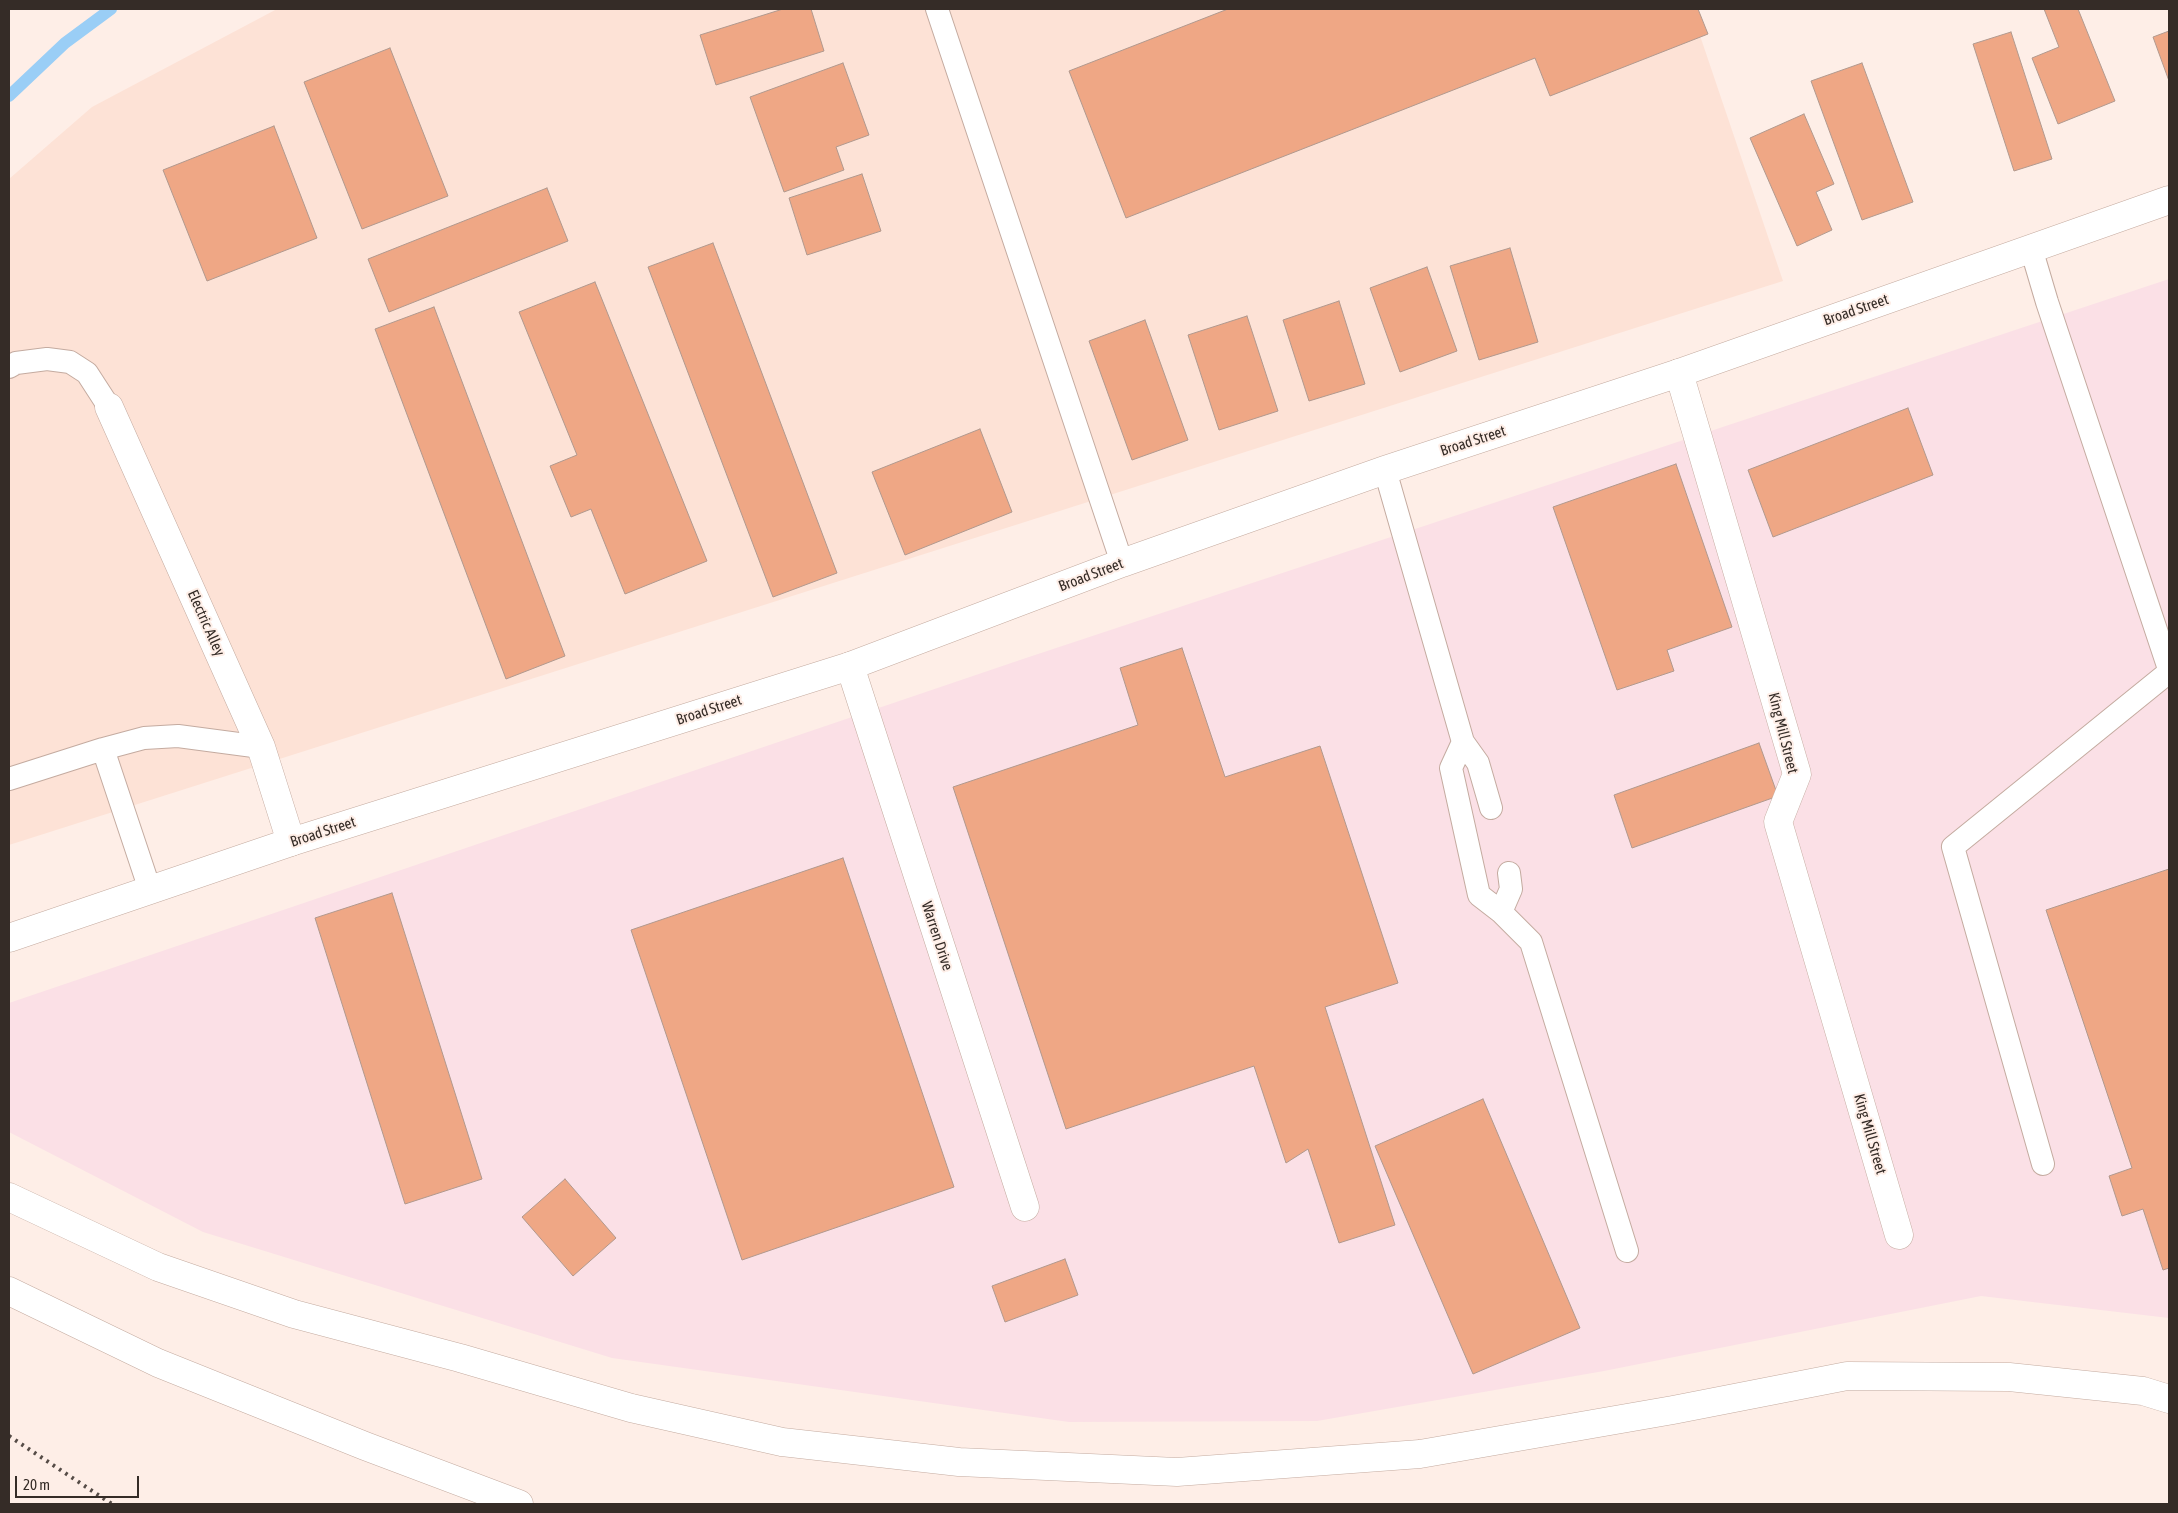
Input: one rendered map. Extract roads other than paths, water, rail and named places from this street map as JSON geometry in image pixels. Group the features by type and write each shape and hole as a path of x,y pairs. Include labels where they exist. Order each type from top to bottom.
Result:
{"main road":[{"name":"Broad Street","path":"9,938 291,842 850,666 1122,563 1385,470 1679,373 2169,200"},
{"name":"King Mill Street","path":"1679,373 1797,774 1778,822 1899,1235"},
{"name":"Electric Alley","path":"109,407 261,747 291,842"},
{"name":"Warren Drive","path":"850,666 1025,1207"},
{"path":"9,1197 158,1267 285,1311 460,1358 631,1408 782,1442 959,1462 1177,1472 1420,1454 1673,1410 1847,1376 2009,1377 2143,1390 2169,1399"},
{"path":"9,1291 158,1363 365,1446 519,1504"}],"lane":[{"path":"937,9 1122,563"},
{"path":"2031,248 2047,302 2169,670 1953,847 2043,1164"},
{"path":"9,367 16,363 47,359 70,362 87,373 109,407"},
{"path":"1385,470 1463,742 1478,763 1491,808"},
{"path":"9,778 144,738 178,736 261,747"},
{"path":"1463,742 1451,768 1480,895 1501,912 1531,942 1627,1251"},
{"path":"103,749 150,890"},
{"path":"1501,912 1511,889 1509,873"}],"waterway":[{"path":"9,96 65,43 111,9"}],"railway":[{"path":"9,1436 112,1504"}]}
